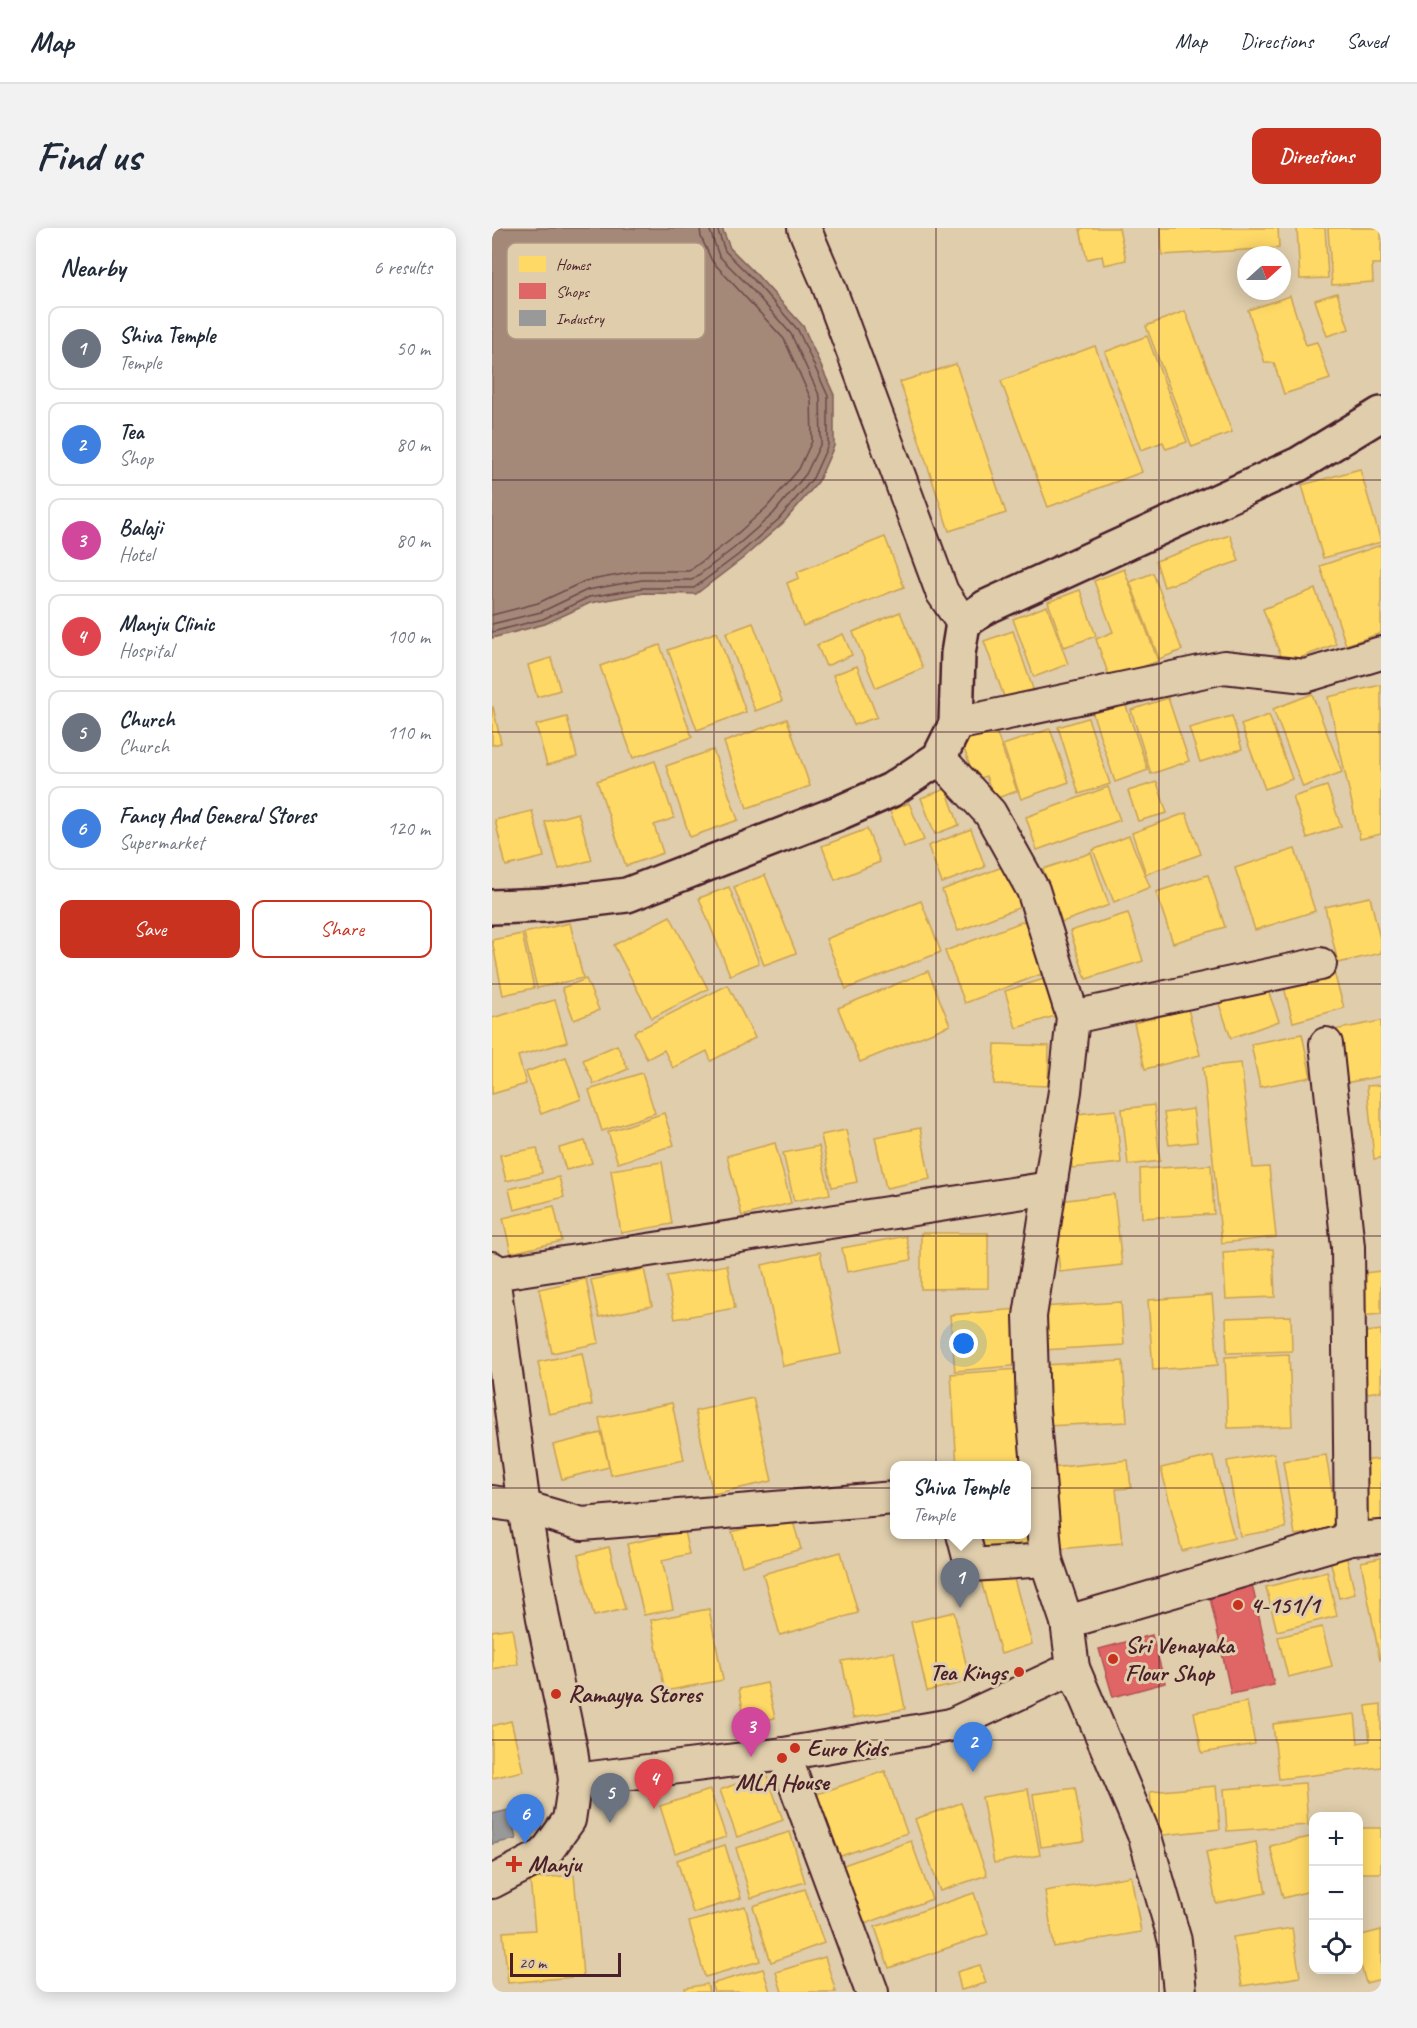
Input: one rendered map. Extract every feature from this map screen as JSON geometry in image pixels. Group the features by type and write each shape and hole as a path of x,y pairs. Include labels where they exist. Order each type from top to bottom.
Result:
{"street":[{"path":"492,907 545,905 627,895 871,799 891,790 939,758 956,724 958,654 963,623 942,592 828,284 804,228"},
{"path":"963,623 986,607 1299,464 1381,414"},
{"path":"956,724 1224,667 1305,676 1381,653"},
{"path":"939,758 990,813 1033,890 1073,1017 1065,1091 1030,1316 1033,1409 1046,1560 1067,1622 1073,1668 1145,1837 1175,1941 1180,1992"},
{"path":"1073,1017 1320,964"},
{"path":"1067,1622 1366,1538 1348,1247 1326,1044"},
{"path":"492,1882 544,1855 569,1820 575,1780 524,1507 493,1271 1050,1188"},
{"path":"492,1502 524,1507 582,1524 890,1498"},
{"path":"964,1539 971,1565 1046,1560"},
{"path":"575,1780 784,1754 951,1725 1073,1668"},
{"path":"784,1754 872,1992"}],"water":[{"path":"492,228 722,228 730,248 803,326 834,395 834,446 818,482 783,523 742,559 696,594 644,593 590,603 545,624 492,638"}],"building: Homes":[{"path":"1119,228 1126,260 1104,265 1102,256 1087,259 1080,229"},
{"path":"1161,228 1278,228 1279,246 1237,246 1237,251 1162,255"},
{"path":"1297,228 1325,228 1328,278 1300,279"},
{"path":"1328,228 1381,228 1381,264 1372,264 1373,282 1332,285"},
{"path":"1337,293 1349,329 1327,336 1315,300"},
{"path":"1291,299 1306,345 1317,342 1330,379 1284,394 1274,363 1265,363 1248,310 1278,300"},
{"path":"1185,311 1232,432 1192,447 1146,326"},
{"path":"1147,336 1187,442 1166,449 1163,442 1141,450 1105,352"},
{"path":"1095,346 1142,472 1048,507 1001,381"},
{"path":"956,364 1006,513 949,531 900,382"},
{"path":"1360,469 1381,542 1323,558 1302,485"},
{"path":"1230,535 1239,561 1164,587 1156,561"},
{"path":"885,537 904,587 803,626 787,583 799,578 797,572"},
{"path":"1381,545 1381,633 1346,645 1320,566"},
{"path":"1124,569 1158,661 1110,679 1096,639 1113,632 1094,581"},
{"path":"1153,573 1182,650 1159,659 1130,582"},
{"path":"1315,589 1336,644 1284,664 1263,609"},
{"path":"1080,590 1096,636 1064,647 1048,602"},
{"path":"1047,606 1068,664 1034,677 1013,619"},
{"path":"900,612 923,668 876,688 853,632"},
{"path":"753,623 782,701 755,711 726,633"},
{"path":"1013,631 1034,692 1006,702 984,641"},
{"path":"717,632 746,712 697,730 668,650"},
{"path":"843,634 852,655 826,666 817,645"},
{"path":"660,645 692,737 633,758 600,666"},
{"path":"551,658 560,690 537,697 528,665"},
{"path":"857,666 877,717 854,725 833,675"},
{"path":"1381,685 1381,834 1360,839 1328,697"},
{"path":"1312,694 1342,772 1303,787 1273,709"},
{"path":"1168,698 1189,761 1151,774 1131,710"},
{"path":"1124,700 1148,770 1115,782 1092,711"},
{"path":"492,708 501,743 492,745"},
{"path":"1269,715 1292,779 1265,789 1241,725"},
{"path":"1232,716 1242,749 1200,762 1189,728"},
{"path":"567,717 577,757 547,765 536,725"},
{"path":"1088,718 1110,784 1079,794 1058,727"},
{"path":"787,719 810,786 747,808 724,742"},
{"path":"995,728 1017,791 994,799 986,776 975,780 961,740"},
{"path":"1050,729 1069,782 1021,799 1003,745"},
{"path":"713,750 738,820 690,837 666,766"},
{"path":"655,761 674,818 654,825 663,853 626,866 597,781"},
{"path":"1157,782 1167,813 1138,821 1128,791"},
{"path":"1327,786 1341,826 1307,838 1293,797"},
{"path":"1108,787 1120,820 1037,850 1026,817"},
{"path":"946,789 959,825 935,834 921,798"},
{"path":"909,803 924,840 904,847 890,811"},
{"path":"532,811 544,857 506,866 495,820"},
{"path":"578,813 592,860 559,869 545,822"},
{"path":"1186,813 1201,854 1146,874 1132,833"},
{"path":"867,829 880,862 835,880 822,846"},
{"path":"971,829 985,867 942,883 928,846"},
{"path":"1129,836 1150,887 1114,902 1093,850"},
{"path":"1295,849 1315,911 1255,930 1235,868"},
{"path":"1091,853 1109,905 1062,922 1043,869"},
{"path":"1010,864 1026,905 958,931 942,890"},
{"path":"765,875 796,953 764,965 734,887"},
{"path":"1208,875 1225,927 1173,943 1156,892"},
{"path":"729,887 759,963 730,975 699,898"},
{"path":"1370,897 1381,943 1381,953 1338,963 1325,907"},
{"path":"921,901 941,952 846,989 826,939"},
{"path":"1128,913 1143,961 1086,979 1070,931"},
{"path":"670,916 708,989 652,1018 614,945"},
{"path":"1027,920 1047,972 965,1003 945,951"},
{"path":"570,923 583,978 537,988 524,933"},
{"path":"522,934 534,988 503,995 492,940"},
{"path":"1333,969 1344,1008 1293,1022 1283,983"},
{"path":"928,971 950,1025 860,1062 838,1008"},
{"path":"586,979 599,1010 574,1020 562,988"},
{"path":"1044,979 1055,1016 1016,1028 1005,991"},
{"path":"728,985 755,1038 711,1061 707,1051 673,1068 664,1050 647,1059 634,1032"},
{"path":"1266,985 1279,1021 1231,1038 1218,1001"},
{"path":"555,1000 567,1042 518,1056 526,1084 492,1094 492,1018"},
{"path":"1188,1009 1200,1055 1145,1069 1134,1023"},
{"path":"1381,1021 1381,1076 1345,1083 1334,1030"},
{"path":"1302,1034 1311,1077 1260,1087 1251,1044"},
{"path":"995,1044 1049,1046 1048,1086 994,1084"},
{"path":"617,1045 628,1069 594,1084 583,1060"},
{"path":"566,1057 581,1099 541,1114 526,1072"},
{"path":"1241,1063 1253,1168 1269,1167 1276,1237 1222,1243 1203,1067"},
{"path":"642,1073 655,1113 602,1131 589,1090"},
{"path":"1381,1085 1381,1158 1374,1159 1367,1086"},
{"path":"1154,1105 1160,1161 1128,1165 1122,1109"},
{"path":"1193,1109 1197,1142 1169,1145 1164,1113"},
{"path":"1116,1110 1121,1163 1072,1168 1067,1115"},
{"path":"664,1113 674,1145 618,1163 608,1132"},
{"path":"920,1128 930,1179 886,1188 875,1137"},
{"path":"846,1130 857,1182 832,1187 821,1135"},
{"path":"585,1141 592,1163 566,1170 559,1148"},
{"path":"775,1143 791,1203 742,1216 727,1156"},
{"path":"819,1146 830,1194 794,1201 783,1153"},
{"path":"537,1148 542,1173 506,1181 500,1155"},
{"path":"662,1162 672,1224 621,1233 611,1170"},
{"path":"1211,1165 1214,1214 1142,1218 1140,1169"},
{"path":"559,1177 564,1197 514,1210 509,1189"},
{"path":"1114,1194 1122,1265 1060,1272 1052,1202"},
{"path":"554,1206 562,1241 511,1253 503,1218"},
{"path":"921,1233 988,1233 988,1288 921,1289"},
{"path":"906,1236 911,1260 847,1272 842,1248"},
{"path":"1273,1249 1275,1297 1226,1299 1223,1252"},
{"path":"820,1252 841,1354 783,1366 762,1265"},
{"path":"727,1265 735,1308 675,1319 667,1276"},
{"path":"644,1269 652,1306 599,1317 591,1280"},
{"path":"1381,1271 1381,1314 1360,1316 1355,1274"},
{"path":"586,1279 599,1343 552,1353 539,1289"},
{"path":"1212,1295 1218,1365 1153,1370 1148,1300"},
{"path":"1121,1302 1124,1345 1043,1350 1040,1307"},
{"path":"1018,1309 1023,1365 955,1371 950,1315"},
{"path":"1291,1316 1292,1351 1227,1353 1226,1318"},
{"path":"1381,1330 1381,1391 1360,1394 1352,1334"},
{"path":"582,1353 592,1405 549,1414 538,1362"},
{"path":"1289,1354 1292,1426 1228,1428 1225,1357"},
{"path":"1123,1361 1127,1422 1046,1426 1043,1365"},
{"path":"1020,1369 1026,1461 957,1461 951,1374"},
{"path":"753,1398 772,1481 713,1494 695,1411"},
{"path":"672,1403 684,1460 611,1475 599,1418"},
{"path":"601,1433 609,1467 562,1479 553,1445"},
{"path":"1274,1453 1286,1528 1240,1536 1227,1461"},
{"path":"1326,1455 1338,1529 1295,1535 1283,1461"},
{"path":"1213,1456 1234,1538 1182,1551 1161,1468"},
{"path":"1381,1459 1381,1524 1366,1526 1358,1461"},
{"path":"1128,1460 1131,1488 1116,1489 1122,1543 1059,1549 1050,1468"},
{"path":"791,1515 801,1549 742,1566 732,1532"},
{"path":"1031,1517 1035,1548 975,1552 974,1539 1031,1539"},
{"path":"684,1531 689,1554 662,1560 673,1609 644,1615 627,1544"},
{"path":"609,1547 625,1609 594,1616 578,1555"},
{"path":"841,1552 858,1613 780,1635 763,1574"},
{"path":"1346,1555 1355,1594 1339,1598 1330,1559"},
{"path":"1381,1558 1381,1660 1380,1660 1361,1562"},
{"path":"1011,1568 1032,1644 1001,1654 980,1577"},
{"path":"1327,1572 1337,1616 1277,1631 1266,1587"},
{"path":"709,1609 723,1680 665,1691 651,1620"},
{"path":"954,1612 970,1681 927,1691 911,1622"},
{"path":"1322,1627 1332,1666 1288,1677 1278,1637"},
{"path":"512,1628 518,1664 492,1669 492,1631"},
{"path":"894,1652 905,1709 853,1718 842,1661"},
{"path":"767,1683 775,1718 746,1724 739,1689"},
{"path":"1247,1702 1255,1744 1202,1753 1194,1712"},
{"path":"1381,1704 1381,1767 1279,1779 1273,1724 1355,1714 1358,1743 1370,1741 1366,1706"},
{"path":"511,1721 523,1771 492,1778 492,1726"},
{"path":"885,1771 907,1833 838,1857 817,1794"},
{"path":"766,1773 783,1820 737,1837 720,1790"},
{"path":"1305,1783 1308,1825 1227,1831 1224,1789"},
{"path":"1216,1786 1220,1829 1154,1836 1150,1792"},
{"path":"1075,1788 1084,1841 1041,1847 1033,1794"},
{"path":"1028,1789 1040,1855 994,1863 982,1797"},
{"path":"710,1790 726,1837 675,1853 660,1806"},
{"path":"961,1803 987,1875 940,1891 915,1819"},
{"path":"1363,1828 1381,1828 1381,1873 1363,1873"},
{"path":"790,1832 805,1882 751,1898 736,1848"},
{"path":"1309,1837 1309,1891 1283,1898 1270,1846"},
{"path":"911,1841 932,1899 862,1925 841,1866"},
{"path":"1256,1842 1266,1893 1216,1903 1206,1852"},
{"path":"725,1845 741,1898 693,1913 677,1860"},
{"path":"574,1875 583,1976 508,1983 503,1932 535,1930 530,1879"},
{"path":"1131,1876 1141,1932 1054,1947 1045,1891"},
{"path":"805,1889 824,1943 771,1962 753,1906"},
{"path":"974,1893 988,1934 889,1968 875,1927"},
{"path":"745,1906 760,1961 705,1977 689,1922"},
{"path":"1292,1928 1300,1977 1242,1986 1233,1937"},
{"path":"1381,1930 1381,1979 1366,1983 1363,1972 1363,1935"},
{"path":"825,1957 836,1992 782,1992 776,1972"},
{"path":"980,1965 986,1983 961,1990 957,1972"},
{"path":"763,1969 770,1992 714,1992 711,1984"},
{"path":"707,1984 709,1992 686,1992 685,1988"}],"building: Shops":[{"path":"1252,1584 1274,1685 1231,1694 1209,1593"},
{"path":"1152,1635 1165,1683 1113,1697 1099,1649"}],"building: Industry":[{"path":"509,1810 516,1839 492,1844 492,1814"}],"place":[{"name":"4-151/1","path":"1238,1605"},
{"name":"Shiva Temple","path":"960,1608"},
{"name":"Sri Venayaka Flour Shop","path":"1113,1659"},
{"name":"Tea Kings","path":"1019,1672"},
{"name":"Ramayya Stores","path":"556,1694"},
{"name":"Euro Kids","path":"795,1748"},
{"name":"Balaji","path":"751,1757"},
{"name":"MLA House","path":"782,1758"},
{"name":"Tea","path":"973,1772"},
{"name":"Manju Clinic","path":"654,1809"},
{"name":"Church","path":"610,1823"},
{"name":"Fancy And General Stores","path":"525,1844"},
{"name":"Manju","path":"514,1864"}]}
